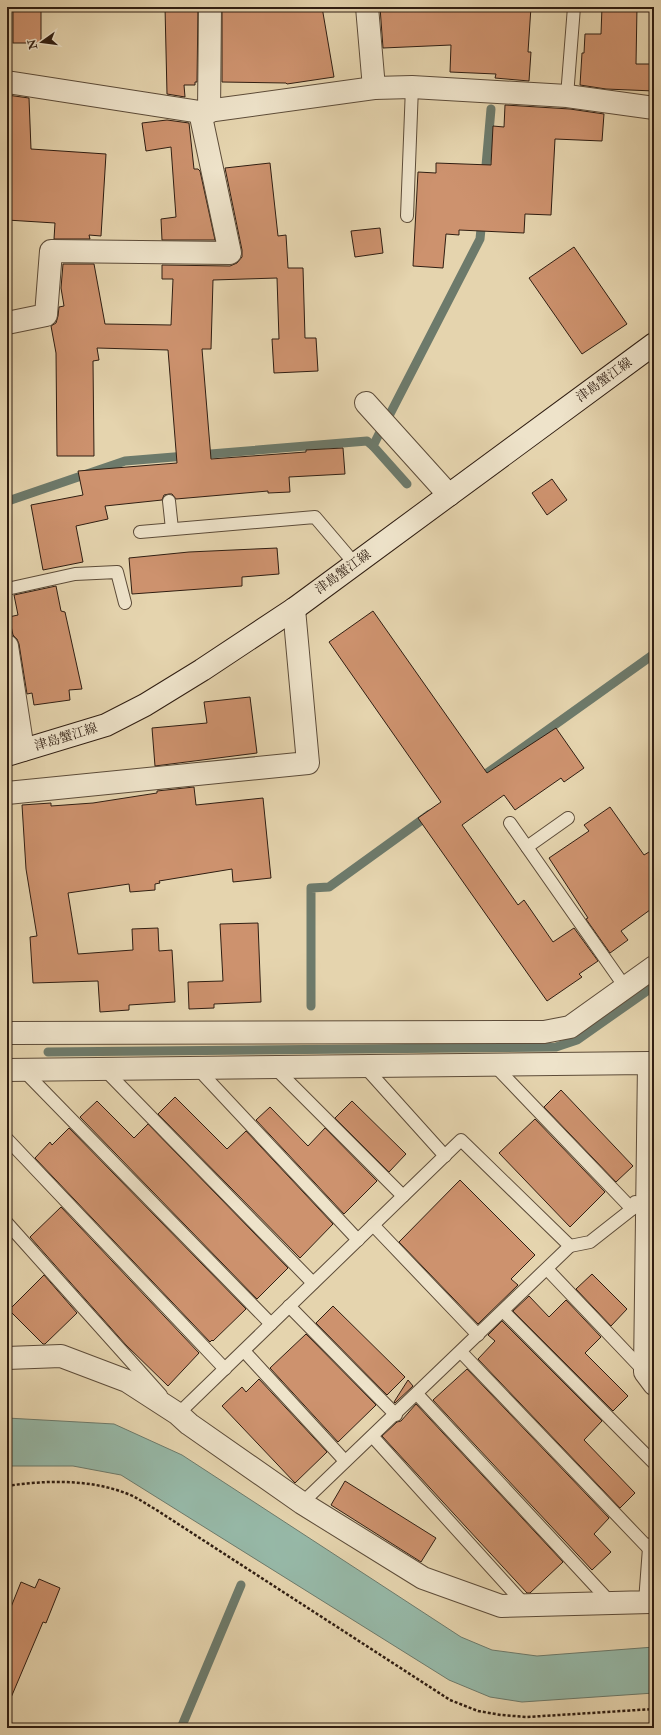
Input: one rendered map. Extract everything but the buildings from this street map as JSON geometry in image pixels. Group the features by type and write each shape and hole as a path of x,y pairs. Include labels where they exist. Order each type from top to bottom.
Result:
{"street":[{"path":"7,323 46,316 51,251 230,253 205,112 210,7"},
{"path":"367,7 374,88"},
{"path":"7,82 205,112 374,88 412,87 567,96 654,108"},
{"name":"津島蟹江線","path":"15,753 106,725 145,705 294,609 654,344"},
{"path":"366,403 449,495"},
{"path":"7,793 308,763 294,609"},
{"path":"7,646 15,753"},
{"path":"7,1033 544,1032 570,1027 654,967"},
{"path":"16,1070 649,1063 649,1378"},
{"path":"7,1358 61,1356 127,1381 178,1414 189,1424 302,1504 423,1578 501,1606 650,1602 653,1584 654,1548"}],"lane":[{"path":"567,96 574,7"},
{"path":"407,216 412,87"},
{"path":"169,501 172,529"},
{"path":"140,532 315,517 354,564"},
{"path":"7,589 75,574 117,572 125,603"},
{"path":"527,847 568,818"},
{"path":"510,823 625,987"},
{"path":"494,1065 632,1209"},
{"path":"364,1066 444,1156"},
{"path":"274,1067 403,1196"},
{"path":"197,1068 358,1240"},
{"path":"16,1070 271,1324"},
{"path":"105,1070 313,1283"},
{"path":"7,1138 225,1368"},
{"path":"7,1222 178,1414 461,1140 570,1246"},
{"path":"302,1504 345,1460 373,1437 570,1246 590,1242 632,1209 648,1182"},
{"path":"373,1225 478,1335"},
{"path":"547,1269 649,1378"},
{"path":"289,1306 396,1415"},
{"path":"503,1311 654,1463"},
{"path":"244,1351 345,1460"},
{"path":"461,1352 654,1554"},
{"path":"417,1394 611,1603"},
{"path":"373,1437 525,1605"}],"path":[{"path":"7,1486 28,1482 83,1483 129,1494 155,1509 450,1700 478,1711 501,1716 527,1717 654,1709"}],"shaded area":[{"path":"7,1418 114,1424 182,1455 461,1637 492,1650 537,1656 654,1647 654,1693 522,1702 490,1697 449,1680 121,1475 73,1466 7,1466"}],"waterway":[{"path":"485,177 491,109"},
{"path":"390,414 480,239 482,219"},
{"path":"379,434 373,446 407,484"},
{"path":"8,501 125,461 367,441 373,446"},
{"path":"483,776 654,654"},
{"path":"311,1006 311,888 329,887 430,814"},
{"path":"48,1052 556,1047 577,1040 654,986"},
{"path":"181,1728 241,1585"}]}
